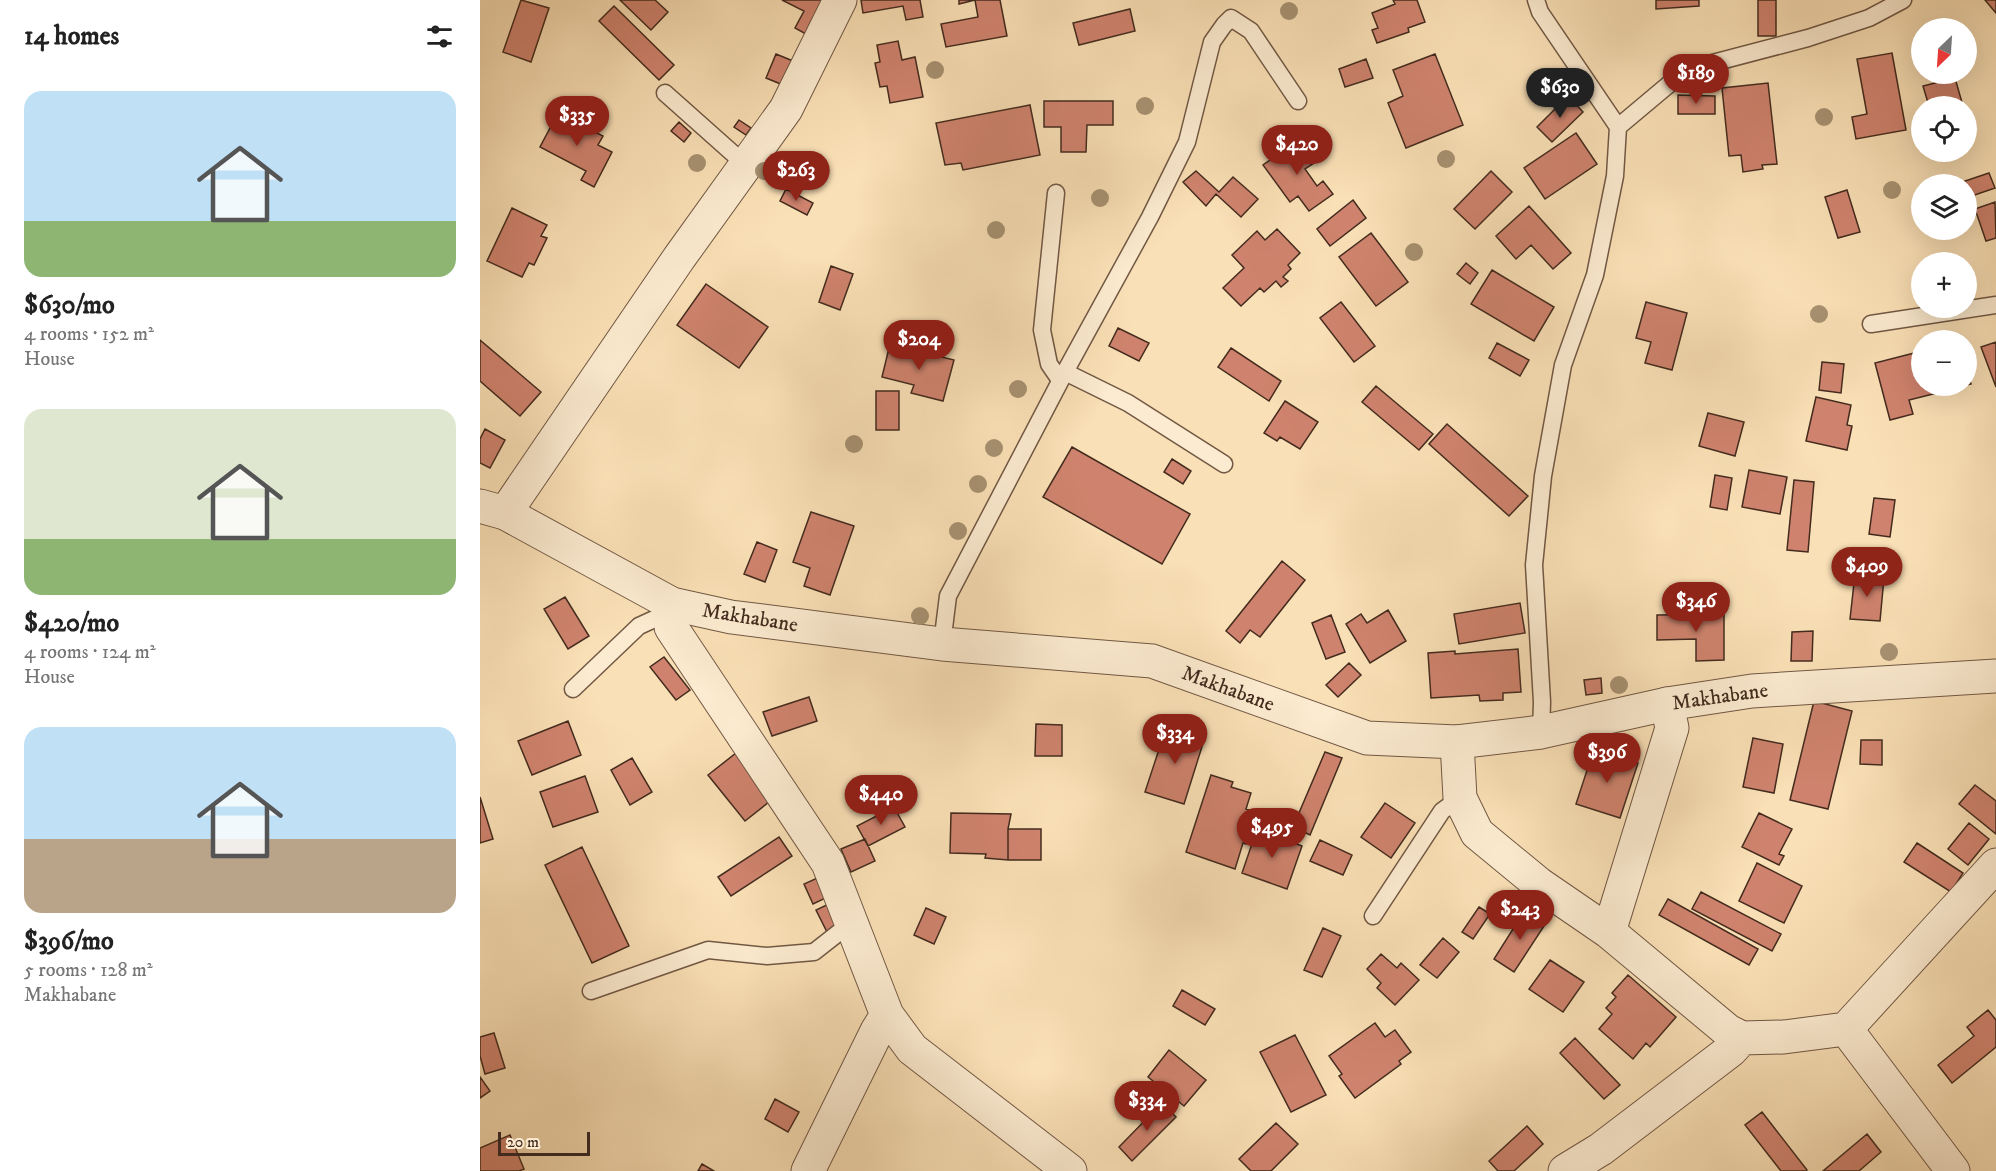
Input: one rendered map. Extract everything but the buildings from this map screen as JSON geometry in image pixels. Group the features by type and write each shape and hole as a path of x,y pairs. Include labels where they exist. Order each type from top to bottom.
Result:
{"street":[{"path":"493,509 632,325 786,110 840,0"},
{"name":"Makhabane","path":"493,509 672,608 942,644 1152,661 1367,738 1457,742 1541,732 1667,704 1752,690 1996,676"},
{"path":"672,608 671,627 828,863 886,1016 912,1048 1070,1171"},
{"path":"1609,932 1672,728 1667,704"},
{"path":"1457,742 1460,798 1477,834 1539,884 1609,932 1728,1031 1742,1038 1784,1037 1846,1029 1996,865"},
{"path":"808,1171 886,1016"},
{"path":"1846,1029 1953,1171"},
{"path":"1565,1171 1601,1149 1731,1050 1742,1038"}],"lane":[{"path":"1536,0 1540,12 1618,127 1615,176 1595,275 1563,364 1543,476 1534,565 1542,702 1541,732"},
{"path":"1618,127 1686,70 1808,38 1869,18 1903,0"},
{"path":"942,644 948,596 1063,376 1150,217 1187,142 1212,42 1231,18 1251,31 1298,101"},
{"path":"665,93 747,166"},
{"path":"1056,193 1042,330 1049,364 1063,376 1128,403 1224,464"},
{"path":"1871,324 1996,305"},
{"path":"573,689 639,626 672,608"},
{"path":"1373,916 1442,811 1460,798"},
{"path":"591,991 708,950 767,956 814,952 851,923"}]}
